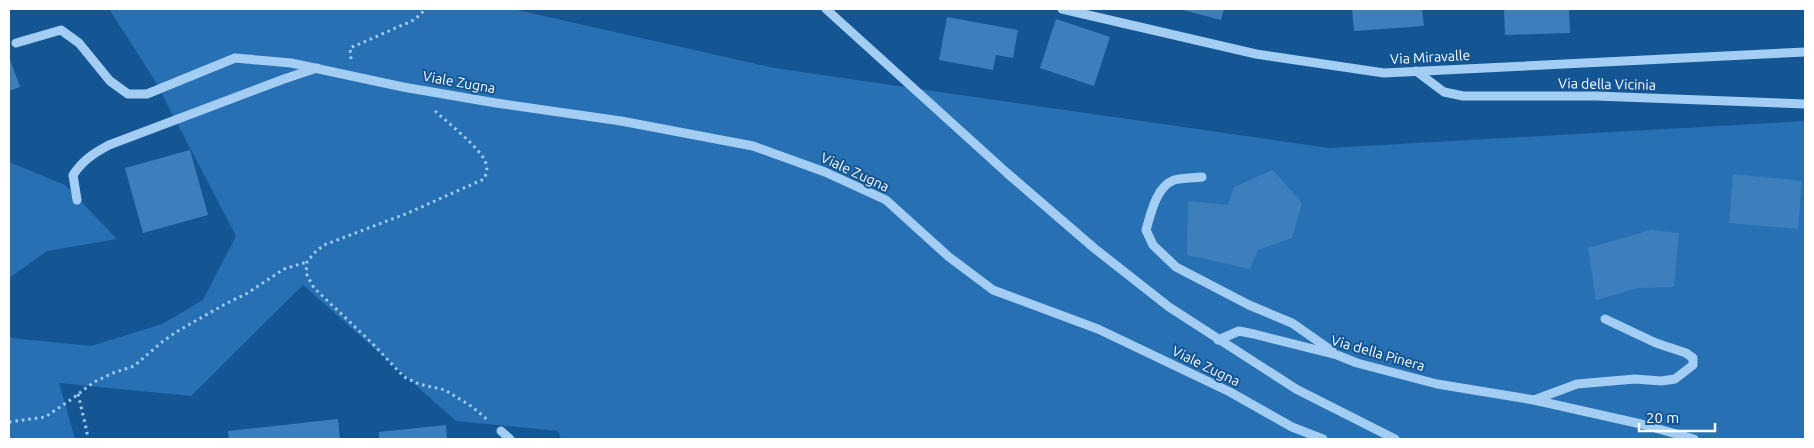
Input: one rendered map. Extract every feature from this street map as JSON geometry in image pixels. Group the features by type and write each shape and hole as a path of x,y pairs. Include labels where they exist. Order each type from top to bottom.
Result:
{"street":[{"name":"Viale Zugna","path":"826,9 1007,173 1094,248 1169,307 1296,389 1395,439"},
{"name":"Via Miravalle","path":"1062,9 1091,14 1256,54 1384,73 1805,52"},
{"name":"Viale Zugna","path":"16,43 61,30 79,43 110,81 128,94 147,94 234,58 291,63 496,103 621,121 753,146 825,172 886,200 949,257 993,290 1098,330 1230,392 1292,427 1323,439"},
{"path":"78,200 73,175 80,164 90,155 109,145 317,68"},
{"name":"Via della Vicinia","path":"1416,71 1444,92 1463,96 1596,96 1805,104"},
{"path":"1202,177 1174,180 1161,190 1152,208 1146,230 1153,245 1176,267 1248,305 1292,323 1338,355"},
{"path":"1534,400 1577,384 1635,379 1661,381 1675,379 1693,365 1693,358 1686,353 1656,343 1605,319"},
{"name":"Via della Pinera","path":"1218,340 1239,331 1338,355 1357,363 1437,384 1534,400"},
{"path":"1534,400 1641,424 1694,439"},
{"path":"501,431 510,439"}],"path":[{"path":"350,48 414,20 426,9"},
{"path":"431,107 472,144 485,160 487,172 484,179 408,213 324,245 307,262 306,273 314,288 371,342 404,377 420,384 445,390 471,406 501,431"},
{"path":"9,422 45,417 70,401 94,382 134,366 176,332 246,294 284,269 307,262"},
{"path":"78,393 88,432 87,439"}],"shaded area":[{"path":"109,9 513,9 774,68 1329,148 1805,121 1805,439 561,439 558,431 456,421 303,285 191,396 59,383 75,439 9,439 9,325 11,338 91,346 162,324 203,300 236,236 154,79"},
{"path":"9,162 65,185 117,239 47,251 9,278"}],"building":[{"path":"1179,9 1224,9 1221,20"},
{"path":"1352,9 1422,9 1424,26 1354,31"},
{"path":"1504,9 1569,9 1570,33 1505,35"},
{"path":"947,17 1018,30 1013,58 996,55 993,70 939,60"},
{"path":"1056,19 1110,37 1094,86 1040,68"},
{"path":"9,57 20,87 9,91"},
{"path":"190,150 208,215 143,233 125,168"},
{"path":"1273,170 1302,203 1292,238 1258,250 1250,269 1187,255 1188,201 1228,205 1234,187"},
{"path":"1733,174 1802,181 1798,229 1729,223"},
{"path":"1651,230 1679,233 1674,287 1638,288 1596,300 1588,248"},
{"path":"338,419 340,439 229,439 228,431"},
{"path":"446,425 447,439 379,439 379,432"}]}
